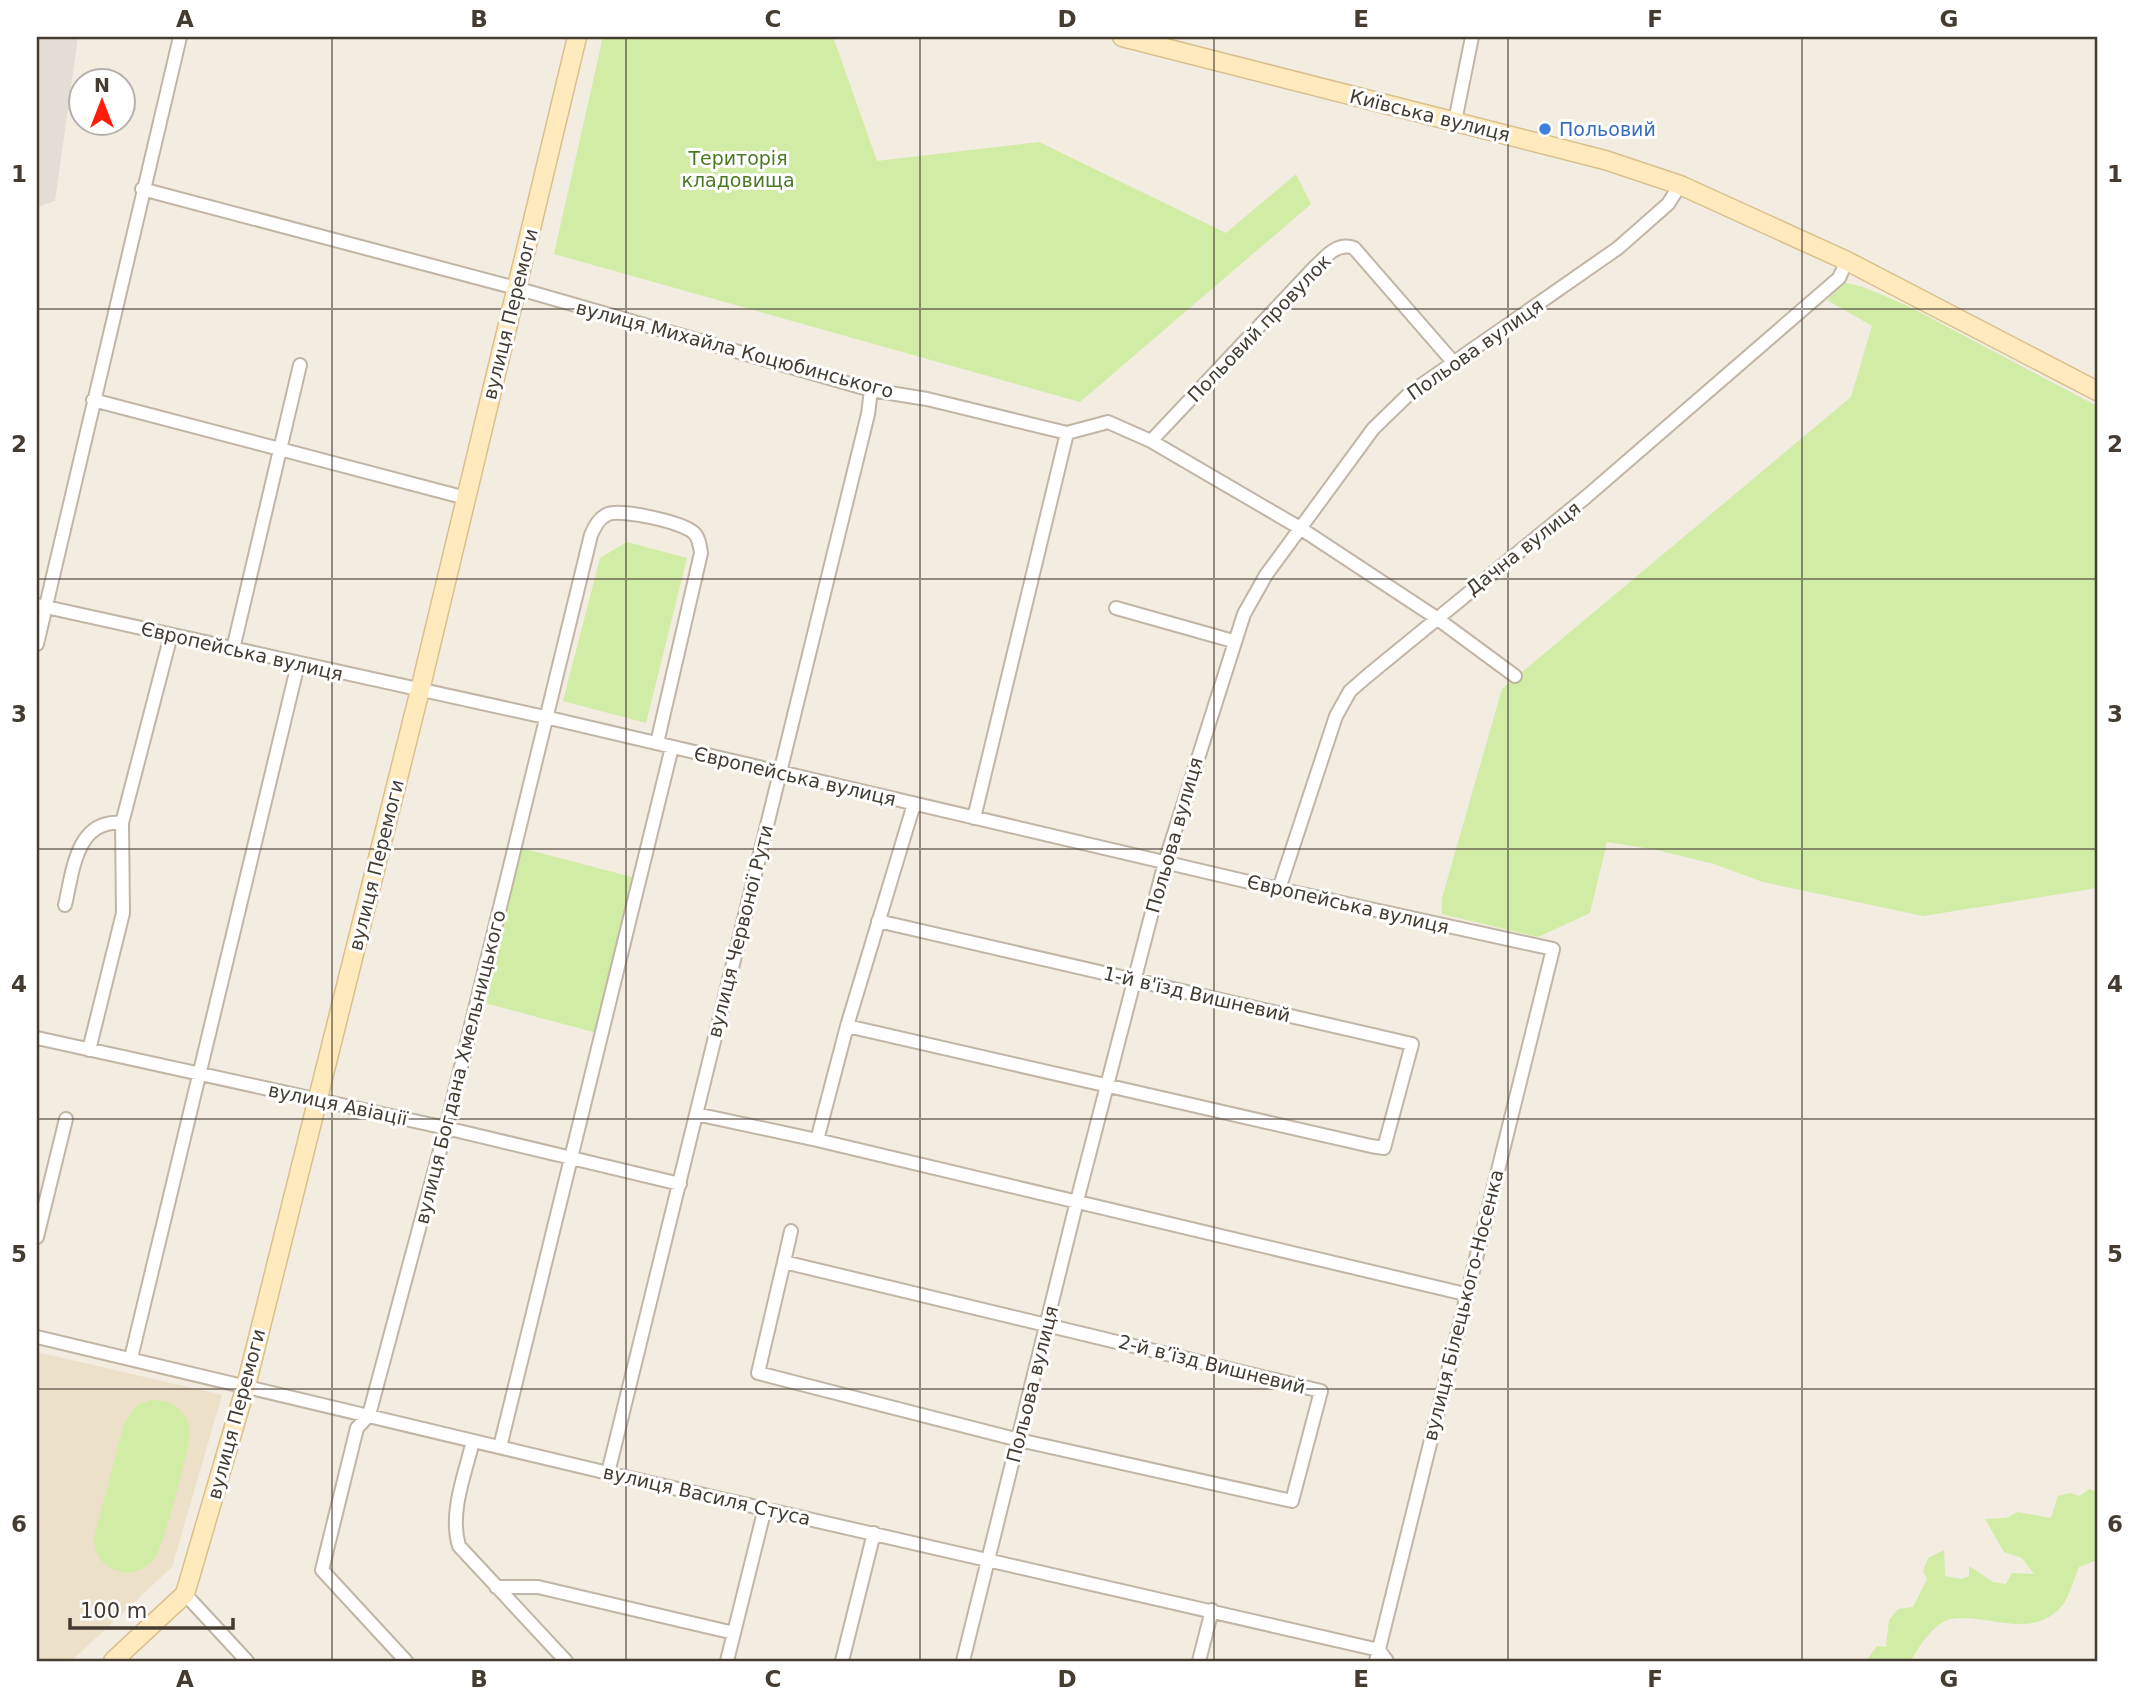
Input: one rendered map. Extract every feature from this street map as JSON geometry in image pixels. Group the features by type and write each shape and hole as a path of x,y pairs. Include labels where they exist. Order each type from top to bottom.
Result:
{"street":[{"path":"37,644 41,606 180,37"},
{"name":"вулиця Перемоги","path":"185,1594 246,1386 421,690 577,37"},
{"name":"Київська вулиця","path":"1122,37 1146,39 1605,160 1680,185 1847,261 2097,391"},
{"path":"1455,121 1472,37"},
{"name":"Польова вулиця","path":"963,1661 1077,1200 1165,862 1233,641 1244,614 1266,575 1373,429 1410,393 1618,248 1668,204 1680,185"},
{"name":"вулиця Михайла Коцюбинського","path":"142,189 516,288 871,390 928,399 1067,433 1108,422 1151,441 1300,528 1435,617 1515,676"},
{"name":"Польовий провулок","path":"1151,441 1311,271 1336,247 1345,244 1354,248 1454,363"},
{"name":"Дачна вулиця","path":"1279,889 1343,702 1366,677 1435,617 1586,497 1839,278 1847,261"},
{"path":"233,649 300,365"},
{"name":"вулиця Червоної Рути","path":"608,1473 868,414 871,390"},
{"path":"93,400 466,498"},
{"path":"974,818 1067,433"},
{"name":"вулиця Богдана Хмельницького","path":"406,1661 322,1570 357,1428 369,1415 446,1128 591,535 597,521 608,514 621,511 685,526 695,534 701,553 657,743"},
{"name":"Європейська вулиця","path":"41,606 545,717 1279,889 1553,949"},
{"path":"1116,608 1233,641"},
{"path":"89,1050 123,913 122,823 171,635"},
{"path":"131,1358 298,664"},
{"path":"500,1447 673,747"},
{"path":"817,1140 847,1027 914,804"},
{"path":"65,905 83,841 101,824 122,823"},
{"name":"1-й в'їзд Вишневий","path":"878,921 1412,1044 1384,1148 1107,1086"},
{"name":"вулиця Білецького-Носенка","path":"1378,1656 1465,1294 1553,949"},
{"path":"847,1027 1107,1086"},
{"name":"вулиця Авіації","path":"37,1038 446,1128 680,1184"},
{"path":"696,1114 1077,1200 1465,1294"},
{"path":"37,1237 66,1119"},
{"path":"791,1231 758,1373 1019,1440"},
{"path":"784,1262 1047,1323"},
{"name":"2-й вʼїзд Вишневий","path":"1019,1440 1292,1501 1321,1391 1047,1323"},
{"name":"вулиця Василя Стуса","path":"37,1337 608,1473 1212,1611 1378,1656"},
{"path":"473,1441 455,1518 459,1546 566,1661"},
{"path":"727,1661 765,1508"},
{"path":"842,1661 874,1533"},
{"path":"496,1587 538,1587 734,1633"},
{"path":"113,1661 185,1594 247,1661"},
{"path":"1199,1661 1212,1611"},
{"path":"1378,1656 1387,1661"}],"shaded area":[{"path":"37,37 78,37 74,66 66,66 66,123 55,201 37,207"},
{"path":"37,1352 222,1395 172,1567 71,1661 37,1661"}],"green space":[{"name":"Територія кладовища","path":"603,37 833,37 877,161 1039,142 1226,233 1296,174 1311,204 1080,402 554,254"},
{"path":"1845,283 1868,289 1906,305 2097,406 2097,888 1923,916 1763,882 1714,864 1657,850 1607,842 1590,913 1538,937 1442,914 1442,898 1502,689 1851,397 1872,326 1827,300"},
{"path":"627,542 687,558 646,723 563,701 600,558"},
{"path":"521,848 636,878 597,1033 481,1002"},
{"path":"151,1400 166,1402 178,1408 187,1420 190,1435 175,1499 159,1550 145,1567 128,1573 116,1571 100,1559 94,1537 124,1423 137,1405"},
{"path":"2090,1489 2097,1492 2097,1560 2079,1567 2064,1603 2049,1617 2022,1624 1951,1619 1933,1630 1911,1661 1866,1661 1877,1646 1886,1647 1889,1620 1898,1609 1913,1607 1927,1579 1923,1571 1928,1558 1944,1550 1945,1576 1962,1579 1969,1576 1969,1566 1993,1582 2006,1584 2012,1573 2034,1574 2022,1558 2004,1552 1985,1519 2006,1518 2018,1512 2051,1518 2058,1496 2070,1493 2079,1496"}],"place":[{"name":"Польовий","path":"1545,129"}]}
